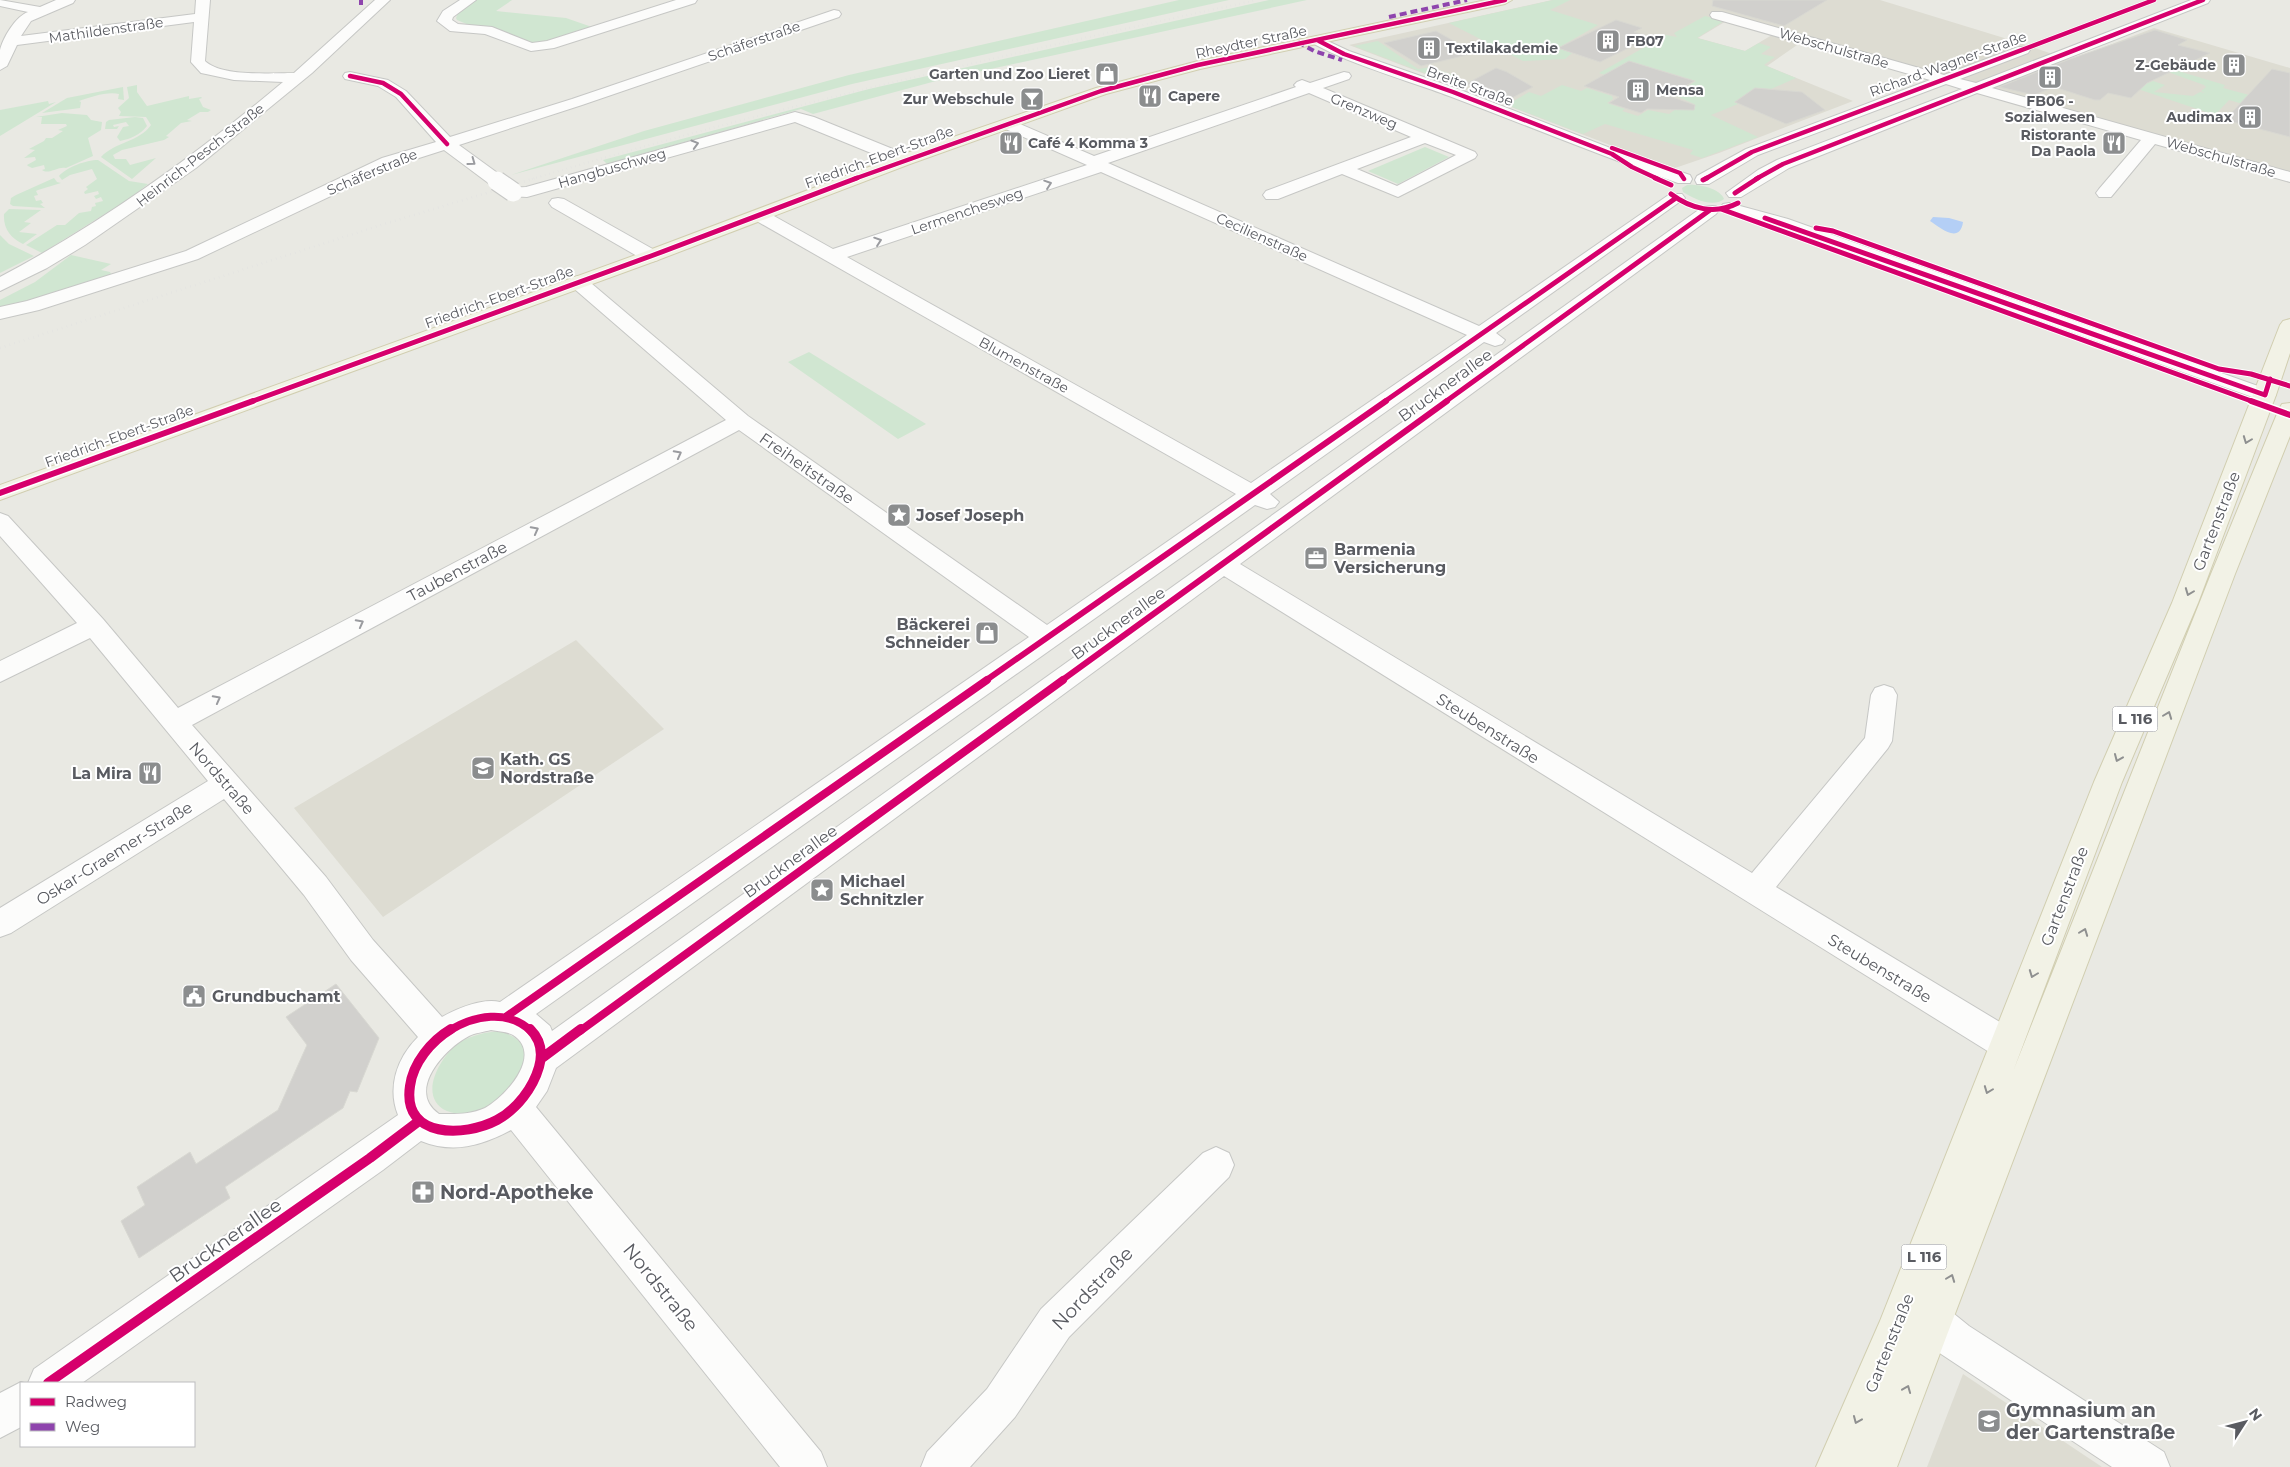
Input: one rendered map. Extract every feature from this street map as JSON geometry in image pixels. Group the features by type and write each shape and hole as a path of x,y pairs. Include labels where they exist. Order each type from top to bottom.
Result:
{"main road":[{"name":"Rheydter Straße","path":"1006,124 1139,79 1505,0"},
{"name":"Friedrich-Ebert-Straße","path":"0,493 651,256 904,160 1006,124"},
{"name":"Gartenstraße","path":"1876,1467 1934,1323 2223,574 2282,402 2290,325"},
{"name":"Gartenstraße","path":"1837,1467 1896,1329 2108,782 2185,603 2282,402"}],"street":[{"name":"Mathildenstraße","path":"0,66 10,42 26,18 68,0"},
{"path":"203,0 198,62 206,70 234,76 297,78"},
{"name":"Heinrich-Pesch-Straße","path":"0,285 80,240 138,204 186,169 297,78 383,0"},
{"path":"469,0 448,14 444,21 455,28 487,30 531,47 549,45 684,2"},
{"path":"644,0 684,2"},
{"name":"Richard-Wagner-Straße","path":"1703,180 1752,152 2154,0"},
{"name":"Richard-Wagner-Straße","path":"1783,164 2203,0"},
{"path":"0,2 40,11"},
{"name":"Schäferstraße","path":"0,314 32,306 192,255 359,174 388,162 577,102 834,14"},
{"name":"Webschulstraße","path":"1717,15 2290,177"},
{"name":"Mathildenstraße","path":"10,42 202,17"},
{"path":"2104,19 2131,28"},
{"name":"Breite Straße","path":"1319,40 1344,54 1453,92 1612,154 1632,167 1677,187 1694,206 1728,204"},
{"name":"Hangbuschweg","path":"350,76 384,83 401,94 448,144 513,192 532,191 790,118 808,120 904,160"},
{"name":"Lermenchesweg","path":"831,256 1098,164 1306,86 1344,76"},
{"name":"Grenzweg","path":"1306,86 1469,155 1398,192 1341,168"},
{"name":"Cecilienstraße","path":"1006,124 1516,351"},
{"name":"Grenzweg","path":"1272,195 1426,137"},
{"name":"Webschulstraße","path":"2105,193 2152,137"},
{"name":"Brucknerallee","path":"542,1058 1516,351 1728,204 1764,174 1783,164"},
{"path":"1677,187 1703,180 1721,186 1728,204 2282,402"},
{"name":"Brucknerallee","path":"507,1016 1482,335 1677,187"},
{"path":"558,203 651,256"},
{"name":"Blumenstraße","path":"759,215 1290,515"},
{"name":"Freiheitstraße","path":"578,282 740,421 1048,638"},
{"name":"Taubenstraße","path":"174,722 740,421"},
{"name":"Nordstraße","path":"0,521 94,625 174,722 315,886 362,950 440,1038"},
{"name":"Steubenstraße","path":"1222,564 2006,1044"},
{"path":"0,672 94,625"},
{"path":"1755,891 1878,741 1884,695"},
{"name":"Oskar-Graemer-Straße","path":"0,924 227,783"},
{"path":"507,1016 520,1020 532,1028 540,1041 542,1058 534,1083 514,1108 474,1130 453,1133 434,1130 419,1121 410,1106 409,1089 414,1070 426,1051 440,1038 458,1026 474,1019 507,1016"},
{"name":"Nordstraße","path":"514,1108 806,1467"},
{"name":"Brucknerallee","path":"49,1382 370,1158 419,1121"},
{"name":"Nordstraße","path":"942,1467 1001,1403 1055,1323 1216,1165"},
{"path":"1934,1323 1956,1340 2149,1467"},
{"path":"0,1418 20,1403"}],"shaded area":[{"path":"1552,0 1880,0 2070,60 2154,28 2290,68 2290,179 1728,20 1698,38 1745,51 1772,35 1800,43 1767,66 1853,101 1675,168 1623,150 1349,45"},
{"name":"Kath. GS Nordstraße","path":"576,640 664,729 383,917 294,808"},
{"name":"Gymnasium an der Gartenstraße","path":"1963,1374 2102,1467 1927,1467"}],"green space":[{"path":"476,0 512,0 496,11 566,18 592,27 547,42 532,44 483,26 469,25 457,20 459,11"},
{"path":"1179,0 1229,0 852,84 511,175 644,131 849,75"},
{"path":"1269,0 1307,0 936,81 813,114 801,109 607,164 603,160 869,89"},
{"path":"1553,0 1570,0 1550,10 1598,25 1558,48 1572,53 1565,59 1523,61 1449,23"},
{"path":"1705,16 1724,21 1697,38 1745,51 1759,43 1771,47 1761,54 1775,57 1764,65 1796,78 1771,89 1755,88 1734,102 1738,104 1711,115 1758,137 1702,158 1690,154 1693,150 1605,124 1583,134 1507,105 1529,92 1541,96 1562,85 1581,91 1587,88 1612,96 1613,99 1607,103 1625,109 1622,111 1638,116 1648,110 1669,114 1679,107 1685,109 1694,104 1674,95 1696,81 1660,70 1638,84 1631,84 1599,73 1666,35 1677,37 1674,33"},
{"path":"1378,41 1418,69 1431,67 1459,77 1448,82 1354,46"},
{"path":"2158,65 2225,85 2223,88 2253,96 2246,105 2229,100 2215,115 2126,85 2145,84 2153,81 2165,85 2154,92 2193,96 2200,92 2205,93 2201,91 2206,87 2204,85 2154,67"},
{"path":"137,85 137,92 147,106 189,96 189,99 201,97 199,99 203,107 211,110 200,112 187,120 192,121 181,123 164,140 122,150 113,155 115,159 126,159 130,165 156,158 132,179 101,157 113,148 134,139 151,125 146,117 119,116 121,112 118,108 129,98 127,87"},
{"path":"123,87 124,100 118,99 119,94 104,94 79,101 81,102 80,108 42,113 67,98"},
{"path":"48,101 49,104 56,102 0,136 0,110"},
{"path":"62,113 87,115 91,120 102,122 101,130 88,138 93,156 66,168 48,172 42,170 45,169 44,165 32,168 28,166 36,160 35,157 24,158 35,150 29,149 46,138 52,138 63,131 58,130 67,126 66,124 41,124 42,117 36,117"},
{"path":"143,118 147,126 132,137 120,141 117,137 123,127 129,126 126,122 113,125 114,127 119,126 117,129 105,129 106,122 109,120"},
{"path":"1425,147 1449,157 1398,184 1368,171"},
{"path":"98,160 129,181 148,184 129,199 42,253 26,245 57,225 65,225 79,213 91,211 92,207 96,206 95,203 103,201 101,197 96,199 94,196 99,194 98,191 85,194 84,192 88,189 86,187 97,179 92,169 70,175 62,180 59,176 77,165"},
{"path":"54,178 57,182 61,183 38,190 36,191 38,195 34,196 36,201 41,200 43,203 40,204 45,208 13,206 10,204 11,198 16,195"},
{"path":"1687,185 1713,189 1722,195 1724,199 1715,203 1698,200 1683,192 1682,188"},
{"path":"9,209 41,210 24,222 31,223 19,232 37,234 23,244 11,236 6,229 4,214"},
{"path":"0,235 9,244 34,256 0,273"},
{"path":"71,255 111,264 101,270 110,272 112,276 27,303 0,308 0,300 35,282"},
{"path":"809,352 926,424 898,439 788,362"},
{"path":"500,1031 520,1042 524,1046 527,1057 525,1068 504,1099 482,1111 468,1114 447,1111 438,1105 433,1096 432,1086 439,1066 446,1056 460,1042 480,1034"}],"water":[{"path":"1933,217 1949,218 1963,222 1961,229 1954,233 1944,230 1930,221"}],"building":[{"path":"1713,0 1827,0 1784,26 1712,6"},
{"name":"FB07","path":"1616,20 1642,28 1634,32 1651,37 1600,62 1558,48"},
{"path":"2155,30 2187,40 2178,45 2210,53 2147,83 2131,98 2108,93 2100,100 2095,100 2054,87 2034,95 1999,87 2070,59"},
{"name":"Textilakademie","path":"1436,31 1475,53 1421,66 1384,43"},
{"name":"Mensa","path":"1629,61 1694,81 1669,96 1695,105 1694,110 1647,109 1641,113 1609,103 1619,97 1584,86"},
{"path":"1496,68 1533,87 1510,99 1466,84"},
{"path":"2272,69 2290,73 2290,137 2225,120"},
{"path":"1755,88 1802,92 1825,110 1786,124 1735,102"},
{"path":"336,984 379,1038 357,1092 350,1091 343,1108 225,1187 230,1198 139,1258 121,1221 145,1205 137,1187 190,1152 196,1164 278,1110 307,1045 286,1017"}],"railway":[{"path":"532,179 712,128 893,82 1257,0"},
{"path":"0,348 381,225 536,178"}],"marked path":[{"path":"361,0 361,5"},
{"path":"1389,17 1467,0"},
{"path":"1298,42 1314,51 1342,60"}],"cycle path":[{"path":"0,493 651,256 904,160 1101,91 1198,65 1505,0"},
{"path":"1703,180 1752,152 2154,0"},
{"path":"1735,193 1783,164 2203,0"},
{"path":"1319,41 1344,54 1453,92 1612,154 1632,167 1671,185"},
{"path":"350,76 383,83 401,94 447,144"},
{"path":"1612,148 1680,173 1684,179"},
{"path":"1671,194 1686,204 1704,209 1722,209 1738,203"},
{"path":"507,1016 1676,198"},
{"path":"1721,209 2290,415"},
{"path":"542,1058 1710,210"},
{"path":"1765,218 2265,395 2270,379"},
{"path":"1816,228 1833,231 2219,369 2251,374 2290,386"},
{"path":"491,1015 522,1022 538,1037 542,1057 535,1080 520,1102 497,1119 470,1130 439,1131 428,1127 417,1117 410,1101 409,1088 418,1062 436,1040 447,1032 462,1023 491,1015"},
{"path":"49,1382 370,1158 419,1121"}],"place":[{"name":"FB07","path":"1608,41"},
{"name":"Textilakademie","path":"1429,48"},
{"name":"Z-Gebäude","path":"2234,65"},
{"name":"Garten und Zoo Lieret","path":"1107,74"},
{"name":"FB06 - Sozialwesen","path":"2050,77"},
{"name":"Mensa","path":"1638,90"},
{"name":"Capere","path":"1150,96"},
{"name":"Zur Webschule","path":"1032,99"},
{"name":"Audimax","path":"2250,117"},
{"name":"Café 4 Komma 3","path":"1011,143"},
{"name":"Ristorante Da Paola","path":"2114,143"},
{"name":"Josef Joseph","path":"899,515"},
{"name":"Barmenia Versicherung","path":"1316,558"},
{"name":"Bäckerei Schneider","path":"987,633"},
{"name":"Kath. GS Nordstraße","path":"483,768"},
{"name":"La Mira","path":"150,773"},
{"name":"Michael Schnitzler","path":"822,890"},
{"name":"Grundbuchamt","path":"194,996"},
{"name":"Nord-Apotheke","path":"423,1192"},
{"name":"Gymnasium an der Gartenstraße","path":"1989,1421"}]}
